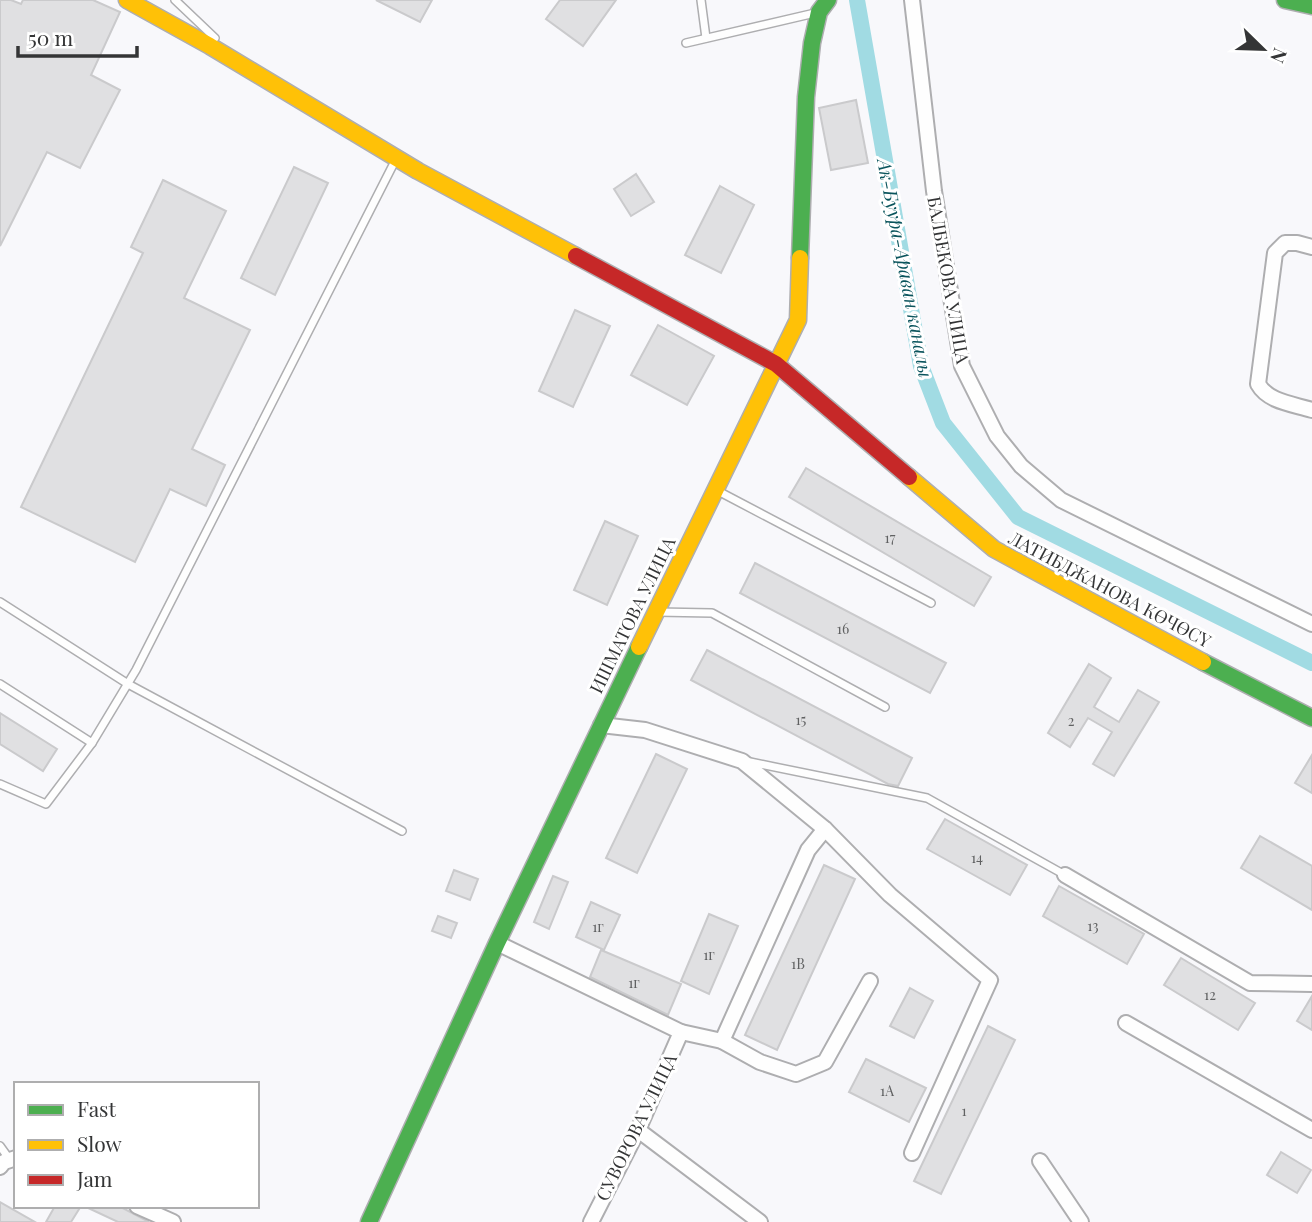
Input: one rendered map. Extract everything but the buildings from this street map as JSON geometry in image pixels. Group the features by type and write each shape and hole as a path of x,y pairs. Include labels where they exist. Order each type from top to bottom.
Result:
{"street":[{"name":"ЛАТИБДЖАНОВА КӨЧӨСҮ","path":"127,0 397,158 776,364 994,549 1164,642 1312,718"},
{"name":"БАЛБЕКОВА УЛИЦА","path":"912,0 934,191 962,366 997,436 1021,466 1061,499 1312,624"},
{"path":"1284,0 1312,6"},
{"name":"ИШМАТОВА УЛИЦА","path":"369,1222 497,943 798,320 806,97 812,43 823,6"},
{"path":"1312,247 1284,243 1275,253 1258,384 1263,392 1272,398 1312,410"},
{"path":"601,725 645,730 742,761 824,829 890,895 990,980 912,1153"},
{"path":"722,1041 808,850 824,829"},
{"path":"1065,875 1251,983 1312,984"},
{"path":"497,943 681,1032 722,1041 760,1062 796,1074 825,1062 870,981"},
{"path":"1126,1023 1312,1130"},
{"name":"СУВОРОВА УЛИЦА","path":"591,1222 638,1129 681,1032"},
{"path":"638,1129 760,1222"},
{"path":"1040,1161 1082,1222"},
{"path":"142,1208 173,1222"}],"lane":[{"path":"175,0 244,67"},
{"path":"701,0 706,38"},
{"path":"686,43 823,6"},
{"path":"0,783 46,804 92,743 128,684 397,158"},
{"path":"715,489 931,603"},
{"path":"0,602 128,684 402,831"},
{"path":"655,612 712,612 885,707"},
{"path":"0,684 92,743"},
{"path":"742,761 927,798 1065,875"},
{"path":"0,1146 9,1162"}],"waterway":[{"name":"Ак-Буура-Араван каналы","path":"857,0 921,366 943,423 1018,517 1312,663"}],"traffic: fast":[{"path":"800,258 806,97 812,43 819,12 828,0"},
{"path":"1285,0 1312,6"},
{"path":"369,1222 497,943 639,647"},
{"path":"1203,662 1312,718"}],"traffic: slow":[{"path":"127,0 210,46 418,171 576,256"},
{"path":"639,647 798,320 800,258"},
{"path":"909,477 994,549 1203,662"}],"traffic: jam":[{"path":"576,256 776,364 909,477"}]}
